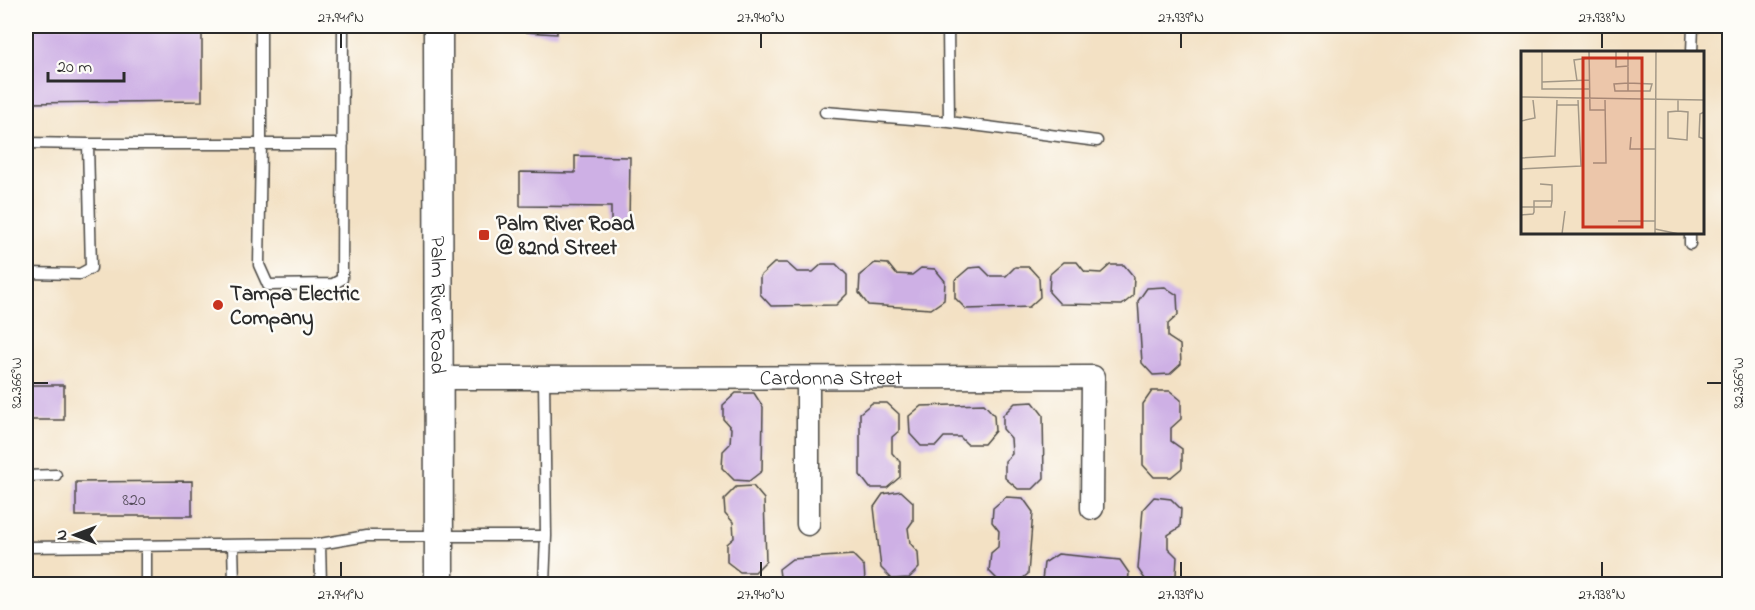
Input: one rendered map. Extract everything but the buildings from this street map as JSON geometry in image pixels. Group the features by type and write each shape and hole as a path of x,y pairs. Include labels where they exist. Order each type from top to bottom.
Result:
{"street":[{"name":"Palm River Road","path":"438,26 439,585"},
{"name":"Cardonna Street","path":"439,378 1093,377 1092,507"},
{"path":"808,378 808,524"}],"lane":[{"path":"261,26 259,265 268,285 333,284 342,279 343,26"},
{"path":"948,26 949,122"},
{"path":"1692,51 1693,26"},
{"path":"825,112 949,122 1096,141"},
{"path":"26,143 343,144"},
{"path":"26,273 80,273 91,268 88,144"},
{"path":"544,378 546,536 544,585"},
{"path":"26,476 56,475"},
{"path":"26,548 320,544 366,536 546,536"},
{"path":"320,544 321,585"},
{"path":"233,545 234,585"},
{"path":"146,585 147,546"}],"place":[{"name":"Palm River Road @ 82nd Street","path":"484,235"},
{"name":"Tampa Electric Company","path":"218,305"}]}
